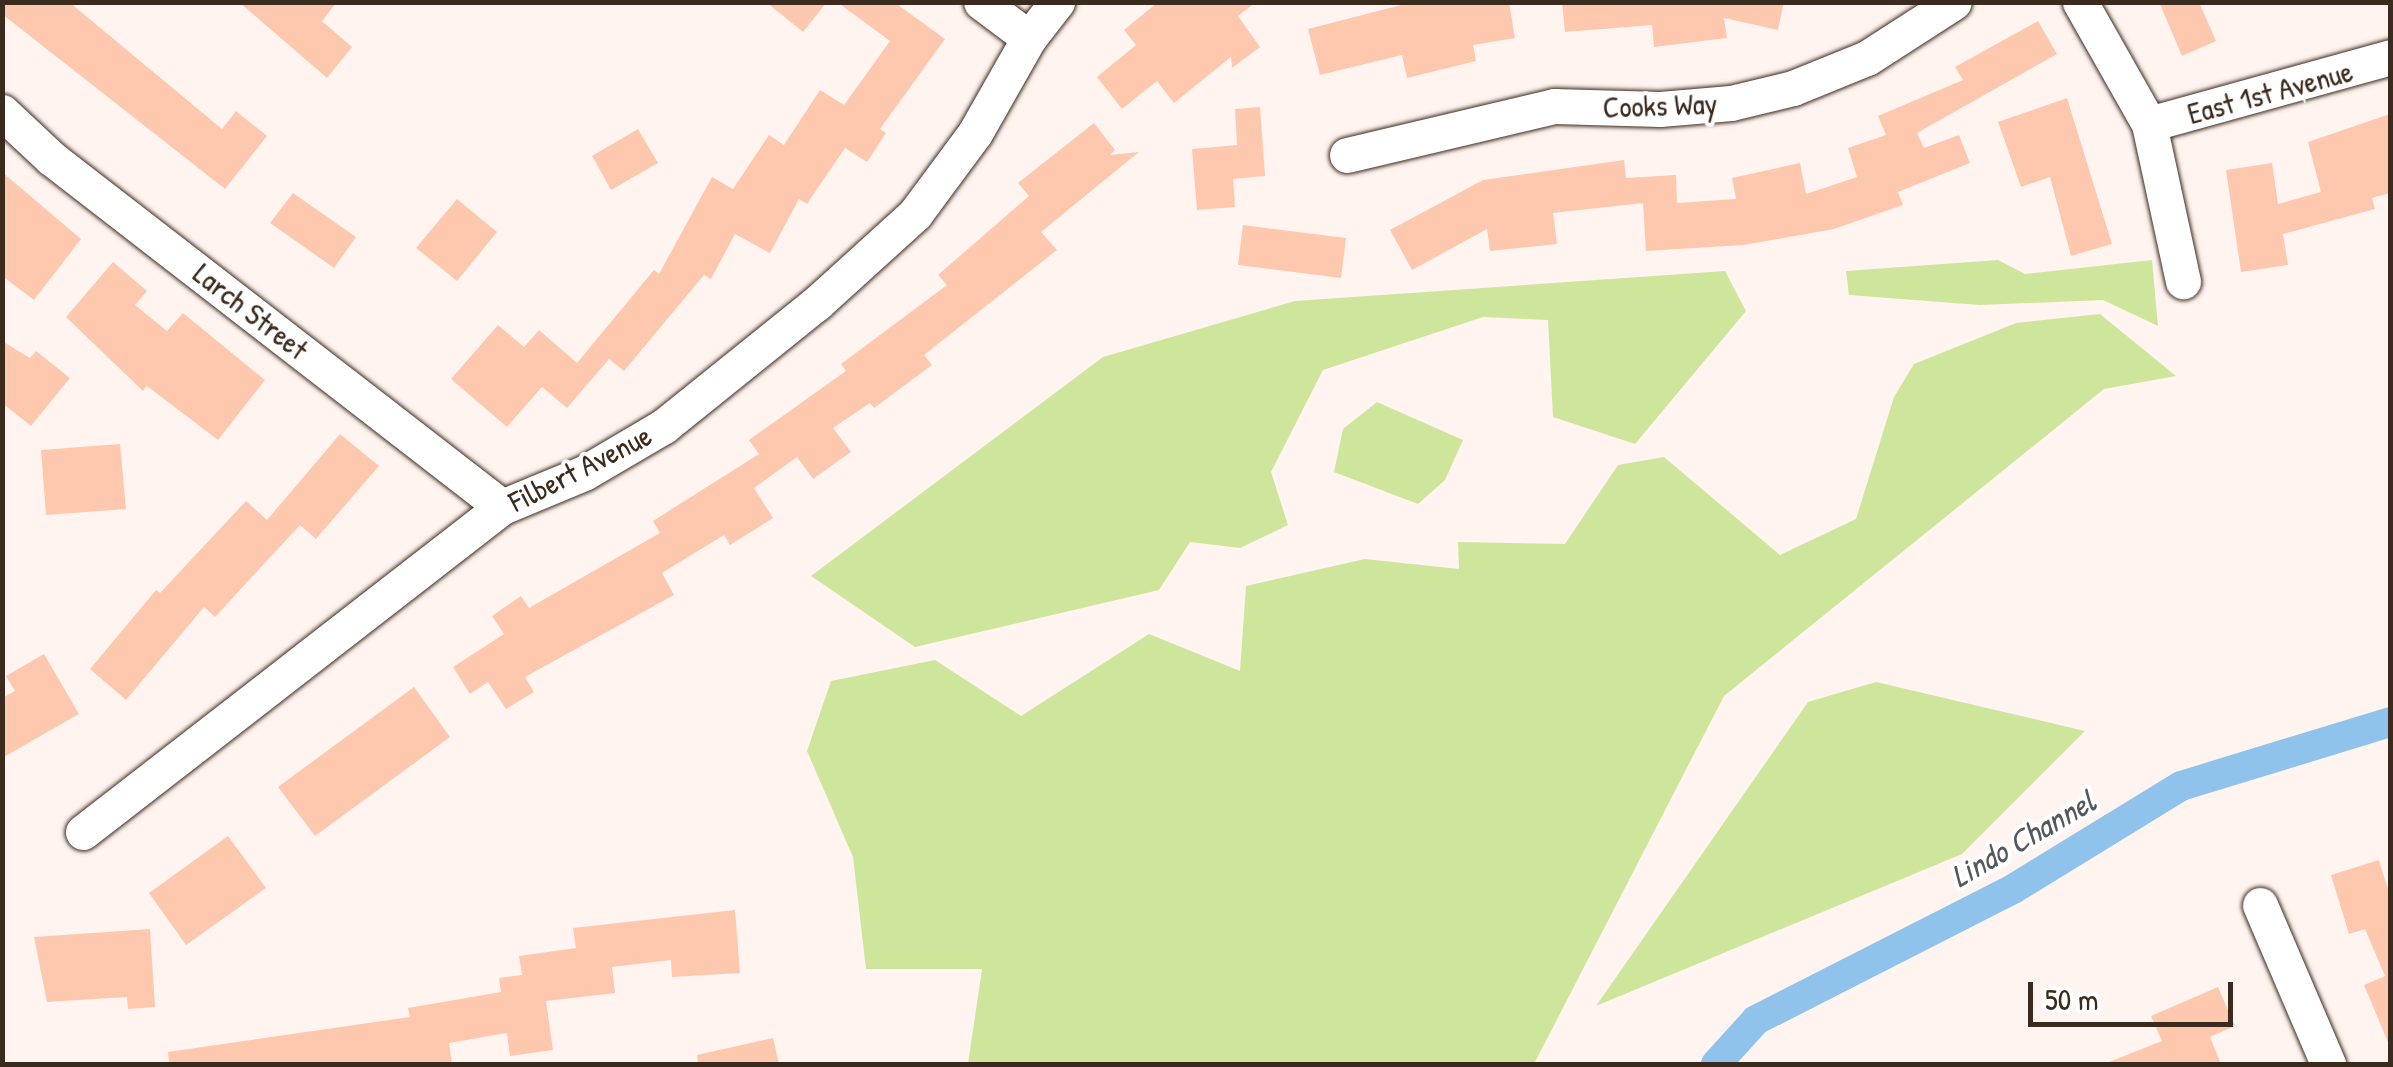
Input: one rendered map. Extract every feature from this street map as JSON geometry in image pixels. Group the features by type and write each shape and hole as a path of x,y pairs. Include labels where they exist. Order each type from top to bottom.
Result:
{"street":[{"path":"982,2 1028,38"},
{"name":"Filbert Avenue","path":"82,832 502,507 584,473 664,426 818,303 915,214 976,133 1028,38 1057,2"},
{"name":"Cooks Way","path":"1347,155 1554,106 1678,107 1793,88 1866,58 1954,2"},
{"path":"2080,2 2149,124 2183,281"},
{"name":"East 1st Avenue","path":"2149,124 2390,57"},
{"name":"Larch Street","path":"2,112 51,158 502,507"},
{"path":"2260,904 2327,1064"}],"green space":[{"path":"1998,260 2025,274 2152,260 2158,326 2103,300 1980,305 1849,295 1846,271"},
{"path":"1725,271 1746,311 1635,444 1553,417 1548,320 1483,317 1323,370 1271,472 1288,525 1240,548 1190,542 1159,590 915,647 811,576 1103,357 1295,301"},
{"path":"2100,314 2176,376 2104,389 1724,696 1534,1064 968,1064 982,969 866,969 853,857 807,751 831,681 935,660 1021,716 1149,634 1240,671 1246,586 1365,559 1459,569 1458,542 1565,544 1618,465 1664,457 1780,555 1856,519 1894,397 1914,364 2016,323"},
{"path":"1377,402 1463,440 1445,480 1418,504 1334,472 1343,429"},
{"path":"1876,682 2085,731 1962,854 1596,1006 1808,702"}],"building":[{"path":"2,2 69,2 222,129 236,111 267,136 225,189 2,14"},
{"path":"239,2 337,2 322,21 352,47 327,78"},
{"path":"766,2 827,2 803,32"},
{"path":"837,2 894,2 945,39 880,129 886,133 867,162 845,148 807,204 799,199 770,253 735,234 711,279 704,275 624,371 609,359 567,408 542,387 507,427 451,379 498,325 524,347 539,330 577,363 654,270 659,274 712,177 733,189 769,135 784,145 820,90 844,105 890,41"},
{"path":"1158,2 1256,2 1238,16 1260,47 1232,68 1231,57 1174,103 1157,81 1122,109 1097,77 1136,45 1124,30"},
{"path":"1413,2 1509,2 1515,38 1473,45 1476,61 1407,78 1402,55 1320,75 1308,29"},
{"path":"1562,2 1784,2 1778,30 1724,18 1727,38 1654,47 1652,25 1565,32"},
{"path":"2159,2 2199,2 2216,41 2182,56"},
{"path":"2038,21 2057,54 1917,133 1924,148 1959,135 1970,163 1898,192 1903,205 1834,229 1744,245 1646,251 1643,203 1553,213 1557,244 1490,251 1487,229 1412,270 1390,230 1483,180 1624,160 1626,178 1676,175 1677,203 1736,199 1732,178 1800,163 1806,194 1857,177 1848,148 1886,135 1878,116 1963,80 1955,67"},
{"path":"2067,98 2112,244 2071,256 2050,177 2021,187 1998,122"},
{"path":"1260,107 1265,176 1233,179 1235,207 1197,210 1192,149 1237,145 1235,109"},
{"path":"2390,114 2390,193 2372,198 2375,209 2283,234 2288,265 2241,272 2226,170 2272,163 2278,204 2321,192 2308,142"},
{"path":"1094,123 1115,150 1110,155 1139,152 1041,232 1057,250 924,355 932,365 874,408 870,403 833,428 851,452 813,479 797,457 754,488 773,518 730,545 724,535 662,573 674,595 525,677 534,692 506,709 488,682 470,694 453,667 504,634 492,616 521,596 529,608 660,533 653,521 759,454 749,440 846,371 841,364 947,285 938,275 1029,196 1018,183"},
{"path":"638,129 658,163 611,190 592,156"},
{"path":"2,172 81,239 34,300 2,276"},
{"path":"293,193 356,237 334,268 270,223"},
{"path":"457,199 497,232 457,281 416,248"},
{"path":"1243,225 1346,238 1341,278 1238,265"},
{"path":"113,262 147,291 135,305 167,331 183,313 265,380 218,440 147,386 143,391 66,317"},
{"path":"2,341 30,358 36,351 70,378 31,426 2,403"},
{"path":"340,434 379,466 316,539 300,525 215,617 204,607 126,700 90,669 156,590 160,593 246,501 267,520"},
{"path":"120,444 126,509 46,515 41,450"},
{"path":"44,654 79,714 2,758 2,698 15,691 6,676"},
{"path":"414,687 450,737 315,836 278,787"},
{"path":"228,836 266,888 186,945 149,893"},
{"path":"2379,860 2390,896 2390,1047 2364,985 2385,976 2365,929 2349,934 2331,875"},
{"path":"735,910 740,973 672,977 671,960 612,967 615,993 546,1001 553,1050 510,1056 507,1033 449,1043 452,1064 169,1064 168,1052 410,1017 408,1008 501,992 499,978 522,975 519,956 576,948 573,928"},
{"path":"150,929 155,1007 128,1009 127,997 47,1002 34,937"},
{"path":"2218,987 2235,1026 2210,1037 2221,1064 2104,1064 2162,1041 2151,1016"},
{"path":"773,1038 779,1064 698,1064 697,1055"}],"waterway":[{"name":"Lindo Channel","path":"1716,1064 1756,1020 2013,889 2181,786 2390,722"}]}
